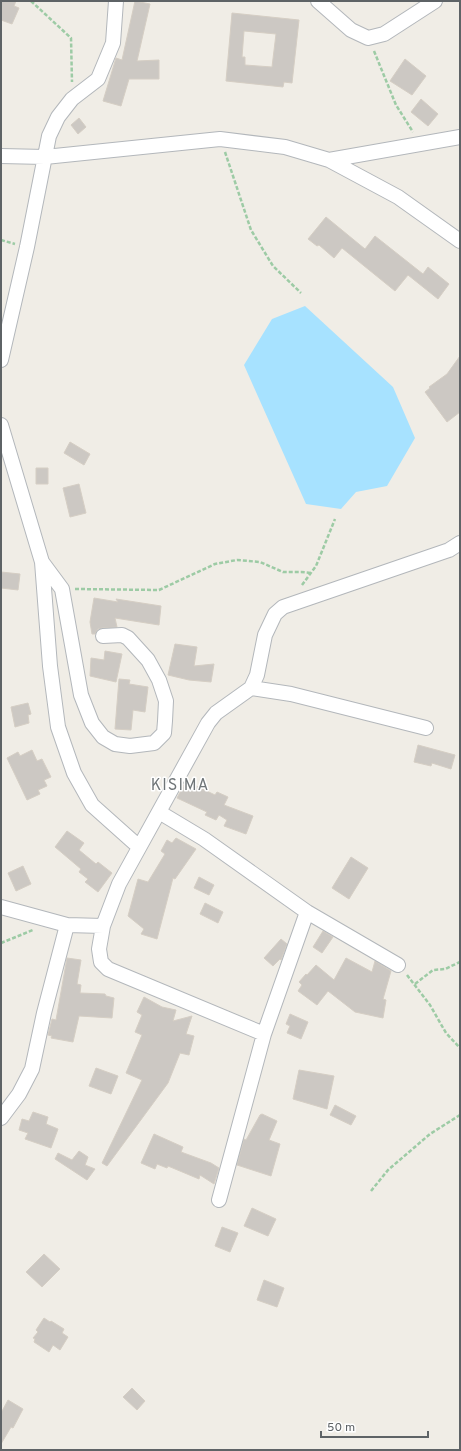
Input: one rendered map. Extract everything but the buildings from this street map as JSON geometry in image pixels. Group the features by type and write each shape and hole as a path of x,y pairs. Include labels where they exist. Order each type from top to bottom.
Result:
{"street":[{"path":"1,360 27,247 49,136 58,117 72,99 98,79 113,43 116,1"},
{"path":"318,1 352,30 368,38 384,34 435,1"},
{"path":"329,160 460,137"},
{"path":"1,156 45,157 220,139 285,147 329,160 398,197 460,241"},
{"path":"1,425 42,562 50,666 58,727 74,773 92,805 139,846"},
{"path":"264,1034 108,969 101,962 99,950 103,926 119,884 208,723 216,713 250,688 257,675 265,635 275,614 283,607 449,550 460,543"},
{"path":"42,562 62,589 81,695 92,723 102,737 115,744 130,746 154,743 164,733 165,721 166,701 159,680 148,660 128,638 122,635 103,636"},
{"path":"250,688 292,694 426,728"},
{"path":"159,812 204,839 307,912 398,965"},
{"path":"1,907 67,925 103,926"},
{"path":"219,1200 264,1034 307,912"},
{"path":"1,1118 19,1094 32,1069 44,1013 67,925"}],"path":[{"path":"31,1 71,38 72,99"},
{"path":"368,38 396,105 421,145"},
{"path":"220,139 251,230 273,266 301,293"},
{"path":"298,590 316,566 335,519"},
{"path":"62,589 159,590 215,564 238,560 260,562 283,572 312,573"},
{"path":"1,943 36,930"},
{"path":"415,984 433,970 445,969 460,962"},
{"path":"398,965 415,984 430,1005 446,1033 460,1048"},
{"path":"371,1191 388,1170 430,1134 460,1115"}],"water":[{"path":"305,306 393,387 415,438 387,486 356,492 341,509 306,504 244,365 272,319"}],"district":[{"name":"KISIMA","path":"180,784"}]}
